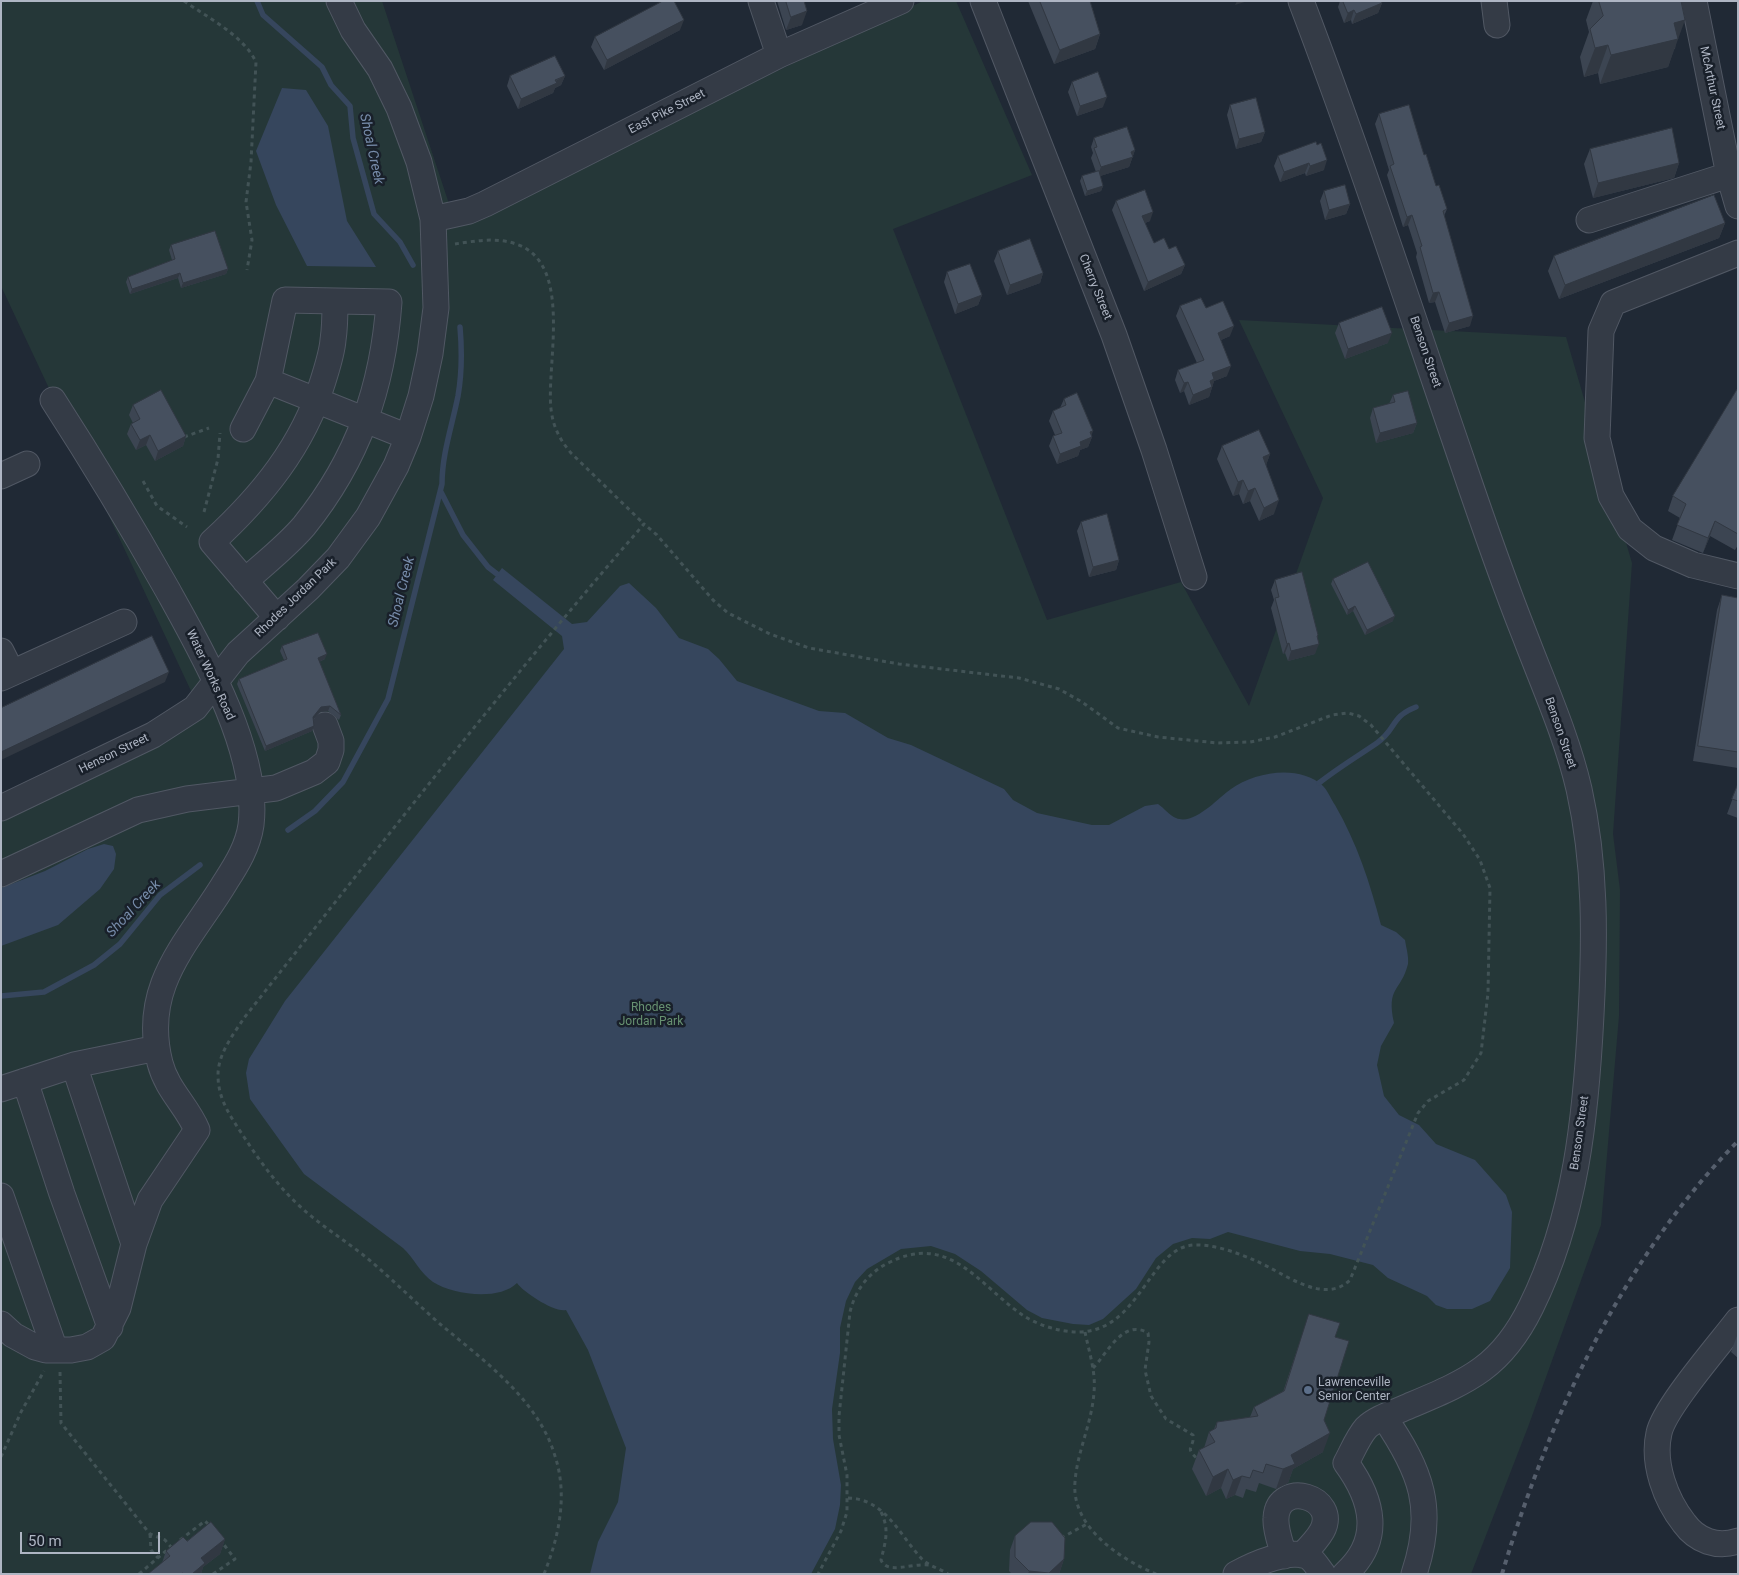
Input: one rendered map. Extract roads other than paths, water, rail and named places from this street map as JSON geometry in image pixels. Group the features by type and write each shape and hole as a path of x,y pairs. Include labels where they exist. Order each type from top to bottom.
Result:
{"street":[{"name":"Rhodes Jordan Park","path":"323,1 353,30"},
{"name":"Rhodes Jordan Park","path":"216,683 238,653 338,558 363,523 396,466 408,437 421,396 430,354 436,308 433,219 419,162 399,108 380,69 353,30 339,1"},
{"path":"761,1 779,55"},
{"name":"East Pike Street","path":"433,219 469,211 485,204 779,55 901,1"},
{"name":"Cherry Street","path":"983,1 1114,335 1154,450 1194,577"},
{"name":"Benson Street","path":"1301,1 1334,88 1509,596 1557,720 1578,787 1594,890 1595,933 1585,1100 1578,1158 1563,1225 1554,1253 1531,1308 1502,1353 1474,1377 1367,1426 1346,1463 1364,1492 1370,1514 1370,1531 1360,1559 1345,1574"},
{"name":"McArthur Street","path":"1694,1 1734,173 1738,206"},
{"path":"1589,220 1734,173"},
{"path":"1738,253 1613,303 1602,331 1597,438 1611,496 1630,529 1654,548 1693,565 1738,576"},
{"path":"232,431 268,381 285,300 389,302 384,350 366,420 343,468 303,527 246,581"},
{"path":"277,618 212,542 240,516 275,476 305,427 317,400 333,342 335,302"},
{"path":"268,381 408,437"},
{"name":"Water Works Road","path":"53,400 127,517 190,630 227,707 252,792 248,838 241,856 221,891 178,951 163,982 158,1007 157,1048 167,1084 194,1122 197,1130 150,1200 134,1244"},
{"path":"1,476 27,464"},
{"path":"1,651 7,676 124,622"},
{"name":"Henson Street","path":"1,808 153,735 195,708 216,683"},
{"path":"1,874 138,810 187,799 276,788 323,766 332,746 326,725"},
{"path":"1,1089 74,1065 157,1048"},
{"path":"54,1360 87,1348 103,1338 118,1308 134,1244 74,1065"},
{"path":"25,1081 62,1194 110,1327"},
{"path":"1,1196 54,1360"},
{"path":"1738,1320 1667,1414 1659,1433 1658,1454 1663,1484 1672,1508 1689,1530 1709,1542 1724,1545 1738,1541"},
{"path":"1,1324 25,1342 46,1350 54,1360"},
{"path":"1384,1418 1404,1446 1416,1469 1421,1486 1424,1515 1423,1547 1414,1574"},
{"path":"1237,1573 1293,1555 1310,1558 1322,1574"}],"water":[{"path":"282,88 306,90 328,126 347,221 376,267 307,266 276,205 256,151"},
{"path":"502,568 572,624 587,622 620,586 629,583 656,608 679,638 708,649 737,681 819,711 845,713 888,738 911,745 1004,789 1013,800 1037,813 1092,825 1109,825 1145,806 1158,804 1174,817 1183,819 1198,815 1241,783 1264,775 1290,773 1302,775 1313,779 1323,786 1343,819 1356,849 1381,925 1396,932 1405,940 1408,955 1405,973 1393,995 1392,1011 1394,1023 1381,1046 1377,1065 1384,1096 1399,1115 1419,1125 1436,1144 1475,1160 1506,1195 1512,1212 1510,1268 1490,1301 1472,1309 1447,1309 1436,1305 1427,1296 1388,1278 1373,1265 1330,1254 1300,1251 1228,1232 1210,1239 1192,1238 1173,1244 1156,1258 1136,1289 1103,1319 1089,1325 1073,1324 1042,1318 1027,1310 981,1271 955,1254 931,1246 901,1249 867,1269 855,1282 846,1301 840,1328 840,1353 832,1409 833,1439 841,1485 840,1505 835,1529 811,1574 590,1574 598,1542 618,1502 626,1448 588,1350 566,1310 555,1308 540,1301 517,1283 509,1289 499,1292 476,1294 452,1290 433,1282 403,1248 304,1174 250,1099 246,1073 249,1059 285,1001 564,649 562,636 493,580"},
{"path":"104,844 113,846 116,854 114,869 100,889 58,925 1,946 1,888 45,871 88,849"}],"waterway":[{"name":"Shoal Creek","path":"257,1 263,15 322,67 331,85 350,106 353,138 374,214 400,242 413,265"},
{"name":"Shoal Creek","path":"288,830 315,811 343,782 388,699 442,484 445,451 459,387 461,362 460,327"},
{"path":"441,492 463,535 488,567 497,574"},
{"path":"1319,783 1377,743 1388,733 1402,715 1416,707"},
{"name":"Shoal Creek","path":"1,996 44,992 94,965 120,944 160,895 200,865"}],"railway":[{"path":"1502,1574 1542,1457 1594,1343 1625,1289 1659,1236 1696,1187 1738,1141"}],"place":[{"name":"Lawrenceville Senior Center","path":"1308,1390"}]}
